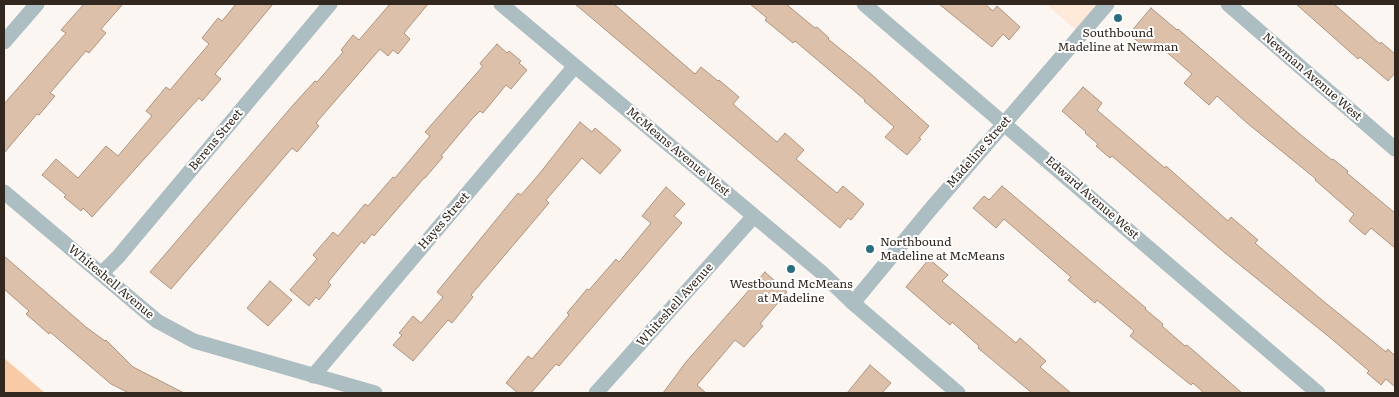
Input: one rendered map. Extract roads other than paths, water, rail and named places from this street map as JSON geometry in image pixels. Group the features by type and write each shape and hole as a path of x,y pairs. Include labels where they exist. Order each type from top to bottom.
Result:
{"street":[{"path":"4,42 37,4"},
{"name":"Berens Street","path":"101,274 118,257 330,4"},
{"name":"McMeans Avenue West","path":"501,4 821,272 853,303"},
{"name":"Edward Avenue West","path":"864,4 1318,393"},
{"name":"Madeline Street","path":"853,303 1004,122 1108,4"},
{"name":"Newman Avenue West","path":"1228,4 1395,150"},
{"name":"Hayes Street","path":"313,376 575,66"},
{"name":"Whiteshell Avenue","path":"4,192 157,321 194,340 375,393"},
{"name":"Whiteshell Avenue","path":"596,393 754,216"},
{"path":"853,303 949,390"}],"place":[{"name":"Southbound Madeline at Newman","path":"1118,18"},
{"name":"Northbound Madeline at McMeans","path":"870,249"},
{"name":"Westbound McMeans at Madeline","path":"791,269"}]}
